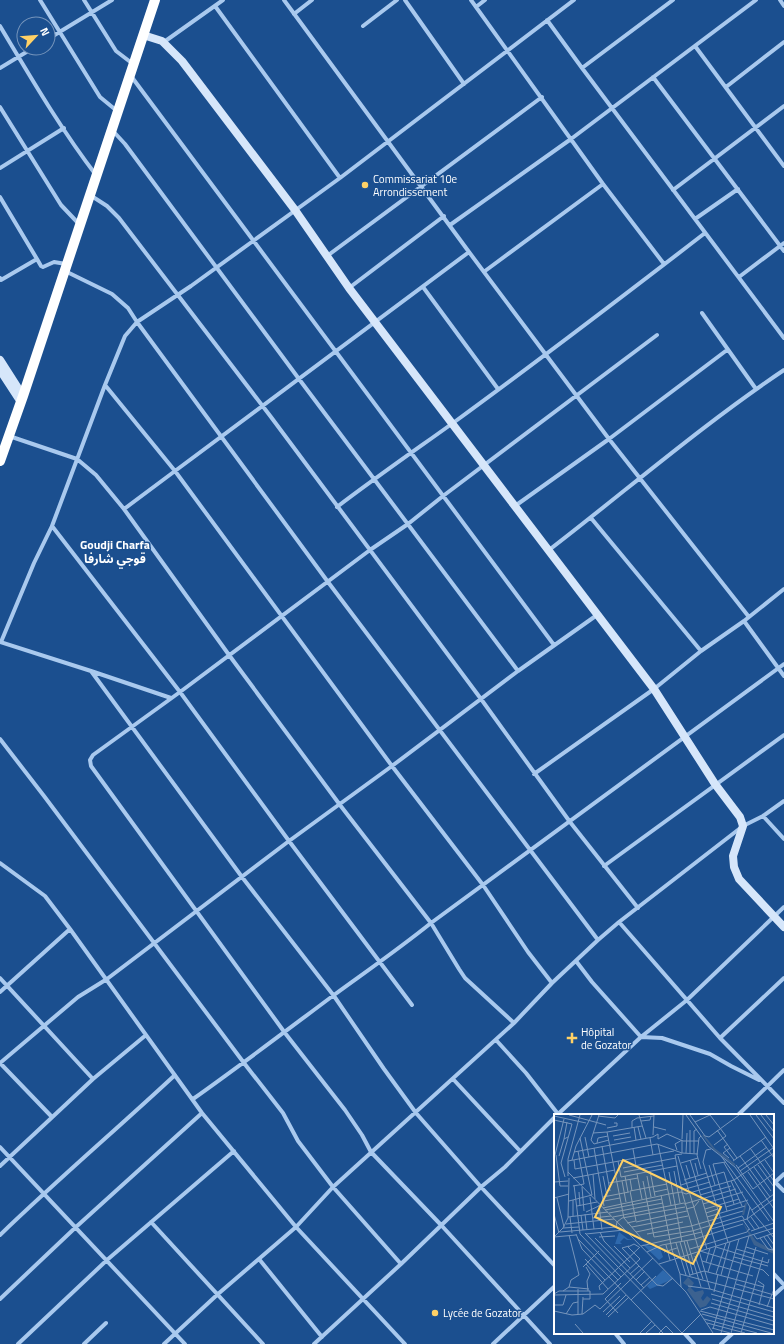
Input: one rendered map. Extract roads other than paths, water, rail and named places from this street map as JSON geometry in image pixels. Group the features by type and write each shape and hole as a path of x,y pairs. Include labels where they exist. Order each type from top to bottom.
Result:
{"highway":[{"path":"0,461 81,225 111,129 155,0"}],"street":[{"path":"40,0 100,97 118,111"},
{"path":"84,0 116,50 134,64"},
{"path":"56,34 112,0"},
{"path":"164,42 223,0"},
{"path":"284,0 469,252 485,271 609,439 749,617"},
{"path":"294,14 312,0"},
{"path":"363,26 397,0"},
{"path":"405,0 464,84"},
{"path":"471,0 603,184 664,264"},
{"path":"476,7 485,0"},
{"path":"171,698 1,642 34,563 52,526 125,336 137,322 178,295 389,142 574,0"},
{"path":"582,68 673,0"},
{"path":"450,225 571,139 756,0"},
{"path":"780,0 784,6"},
{"path":"216,6 340,178"},
{"path":"547,20 611,108 784,338"},
{"path":"0,26 64,128 96,175"},
{"path":"143,36 164,42 182,61 295,210 349,288 654,689 715,784 740,817 743,826 732,856 734,867 739,879 784,927"},
{"path":"726,87 784,42"},
{"path":"696,46 784,166"},
{"path":"0,68 19,57"},
{"path":"130,74 554,645"},
{"path":"653,77 714,159 782,244 784,251"},
{"path":"327,256 542,97"},
{"path":"673,190 784,106"},
{"path":"0,107 61,205 81,225"},
{"path":"0,117 4,114"},
{"path":"0,168 64,128"},
{"path":"111,129 125,144 518,671"},
{"path":"485,271 603,184"},
{"path":"695,220 738,189"},
{"path":"90,195 107,206 119,218 338,507 481,699 570,822 638,908"},
{"path":"0,197 41,266 43,267 54,262 112,294 128,308 328,582 598,940"},
{"path":"349,288 444,216"},
{"path":"338,507 374,478 452,424 546,354 705,233"},
{"path":"739,277 782,244"},
{"path":"124,510 469,252"},
{"path":"0,279 38,259"},
{"path":"423,287 498,389"},
{"path":"702,313 756,389"},
{"path":"550,1344 442,1226 371,1152 362,1135 345,1110 285,1033 196,911 91,766 90,760 93,755 370,550 408,524 657,335"},
{"path":"515,506 609,439 727,350"},
{"path":"0,360 22,399"},
{"path":"0,370 22,399"},
{"path":"549,550 591,518 639,478 756,389 784,370"},
{"path":"105,385 175,471 392,766 483,885 528,952 552,983"},
{"path":"9,436 77,459 96,475 124,510 340,805 432,923 465,978 514,1023"},
{"path":"591,518 701,651"},
{"path":"52,526 180,692 412,1005"},
{"path":"534,774 654,689 701,651 744,621 784,588"},
{"path":"52,1117 0,1063 78,996 107,979 289,841 440,731 518,671 597,615"},
{"path":"744,621 784,676"},
{"path":"193,1099 285,1033 483,885 784,664"},
{"path":"91,671 242,877 334,996 416,1113 481,1187 554,1265"},
{"path":"604,866 784,735"},
{"path":"0,739 283,1113 298,1141 333,1187 402,1264"},
{"path":"164,1344 218,1294 296,1227 333,1187 496,1040 552,983 598,940 743,826 763,816 784,801"},
{"path":"763,816 784,839"},
{"path":"0,863 45,896 107,979 202,1113 296,1227 405,1344"},
{"path":"558,1114 641,1037 687,1000 784,907"},
{"path":"619,922 720,1038 768,1085 784,1103"},
{"path":"0,992 70,929"},
{"path":"576,961 592,982 641,1037 662,1038 710,1054 768,1085"},
{"path":"0,978 93,1079"},
{"path":"720,1038 784,978"},
{"path":"0,1166 93,1079 146,1035"},
{"path":"496,1040 526,1073 556,1114"},
{"path":"739,1114 784,1070"},
{"path":"0,1235 44,1193 175,1075"},
{"path":"453,1079 520,1151"},
{"path":"0,1299 76,1227 202,1113"},
{"path":"314,1344 402,1264 481,1187 506,1167 554,1118"},
{"path":"0,1147 185,1344"},
{"path":"18,1344 107,1260 234,1151"},
{"path":"784,1174 774,1182 784,1191"},
{"path":"151,1222 263,1344"},
{"path":"259,1259 322,1337"},
{"path":"774,1274 784,1286 774,1295"},
{"path":"493,1344 554,1287"},
{"path":"84,1344 106,1324"},
{"path":"616,1334 624,1344"},
{"path":"685,1334 694,1344"},
{"path":"722,1344 732,1334"},
{"path":"397,1344 402,1340"}],"place":[{"name":"Commissariat 10e Arrondissement","path":"365,185"},
{"name":"Hôpital de Gozator","path":"572,1038"},
{"name":"Lycée de Gozator","path":"435,1313"}],"district":[{"name":"Goudji Charfa قوجي شارفا","path":"115,552"}]}
